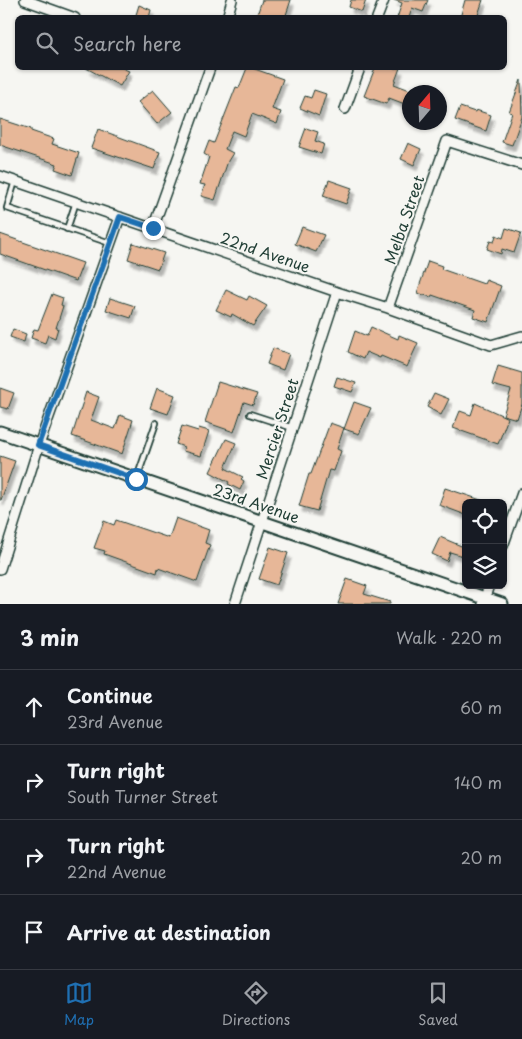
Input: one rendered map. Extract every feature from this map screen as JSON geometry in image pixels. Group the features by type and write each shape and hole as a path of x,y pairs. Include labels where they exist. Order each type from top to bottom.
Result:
{"street":[{"path":"25,0 67,15"},
{"path":"227,15 232,0"},
{"path":"379,15 384,0"},
{"path":"153,228 209,70"},
{"path":"345,109 359,70"},
{"name":"Melba Street","path":"388,308 447,141 522,165"},
{"name":"22nd Avenue","path":"0,176 388,308 491,346 522,336"},
{"path":"0,569 38,445 120,217"},
{"name":"Mercier Street","path":"234,604 337,292"},
{"name":"23rd Avenue","path":"0,432 484,601 502,604"},
{"path":"504,544 522,493"},
{"path":"484,601 488,589"}],"lane":[{"path":"16,181 7,208 110,244"},
{"path":"67,229 76,202"},
{"path":"250,414 292,428"},
{"path":"136,479 156,423"}],"building":[{"path":"262,0 291,0 286,15 257,15"},
{"path":"351,0 366,0 362,12 349,7"},
{"path":"394,0 428,0 423,12 412,8 410,15 398,15 402,3"},
{"path":"465,0 483,0 478,15 461,15"},
{"path":"139,5 151,10 150,15 136,15"},
{"path":"90,70 129,71 120,86"},
{"path":"246,70 258,70 283,79 272,109 281,112 277,124 252,114 244,136 232,131 225,149 233,153 228,161 215,200 201,196 205,185 200,184 209,157 204,154 209,141 214,143 236,87 239,88"},
{"path":"374,70 399,70 394,84 402,87 402,103 389,98 386,104 364,96"},
{"path":"521,80 522,117 512,145 502,142 512,113 509,112"},
{"path":"153,90 172,112 157,124 138,102"},
{"path":"314,90 326,94 319,116 300,108 305,96 311,98"},
{"path":"460,107 491,115 486,131 455,120"},
{"path":"0,119 31,129 31,131 54,139 52,144 79,153 72,175 55,169 57,164 0,145"},
{"path":"306,128 318,132 315,141 324,144 321,154 299,147"},
{"path":"98,129 160,152 154,169 91,148"},
{"path":"408,143 421,149 414,165 401,159"},
{"path":"329,180 352,188 346,204 323,196"},
{"path":"302,227 324,235 316,252 295,244"},
{"path":"506,228 521,233 514,253 502,249 501,254 487,249 490,241 494,242 496,235 503,238"},
{"path":"0,234 83,263 76,281 0,254"},
{"path":"133,243 164,253 158,269 128,259"},
{"path":"428,261 442,266 441,269 484,284 486,280 501,286 488,322 473,317 475,310 432,295 431,297 417,293"},
{"path":"226,290 247,300 249,296 267,306 253,326 232,314 231,317 216,310"},
{"path":"52,294 63,298 61,305 63,306 55,338 48,335 45,343 31,338 34,329 38,330"},
{"path":"110,298 135,306 131,318 106,310"},
{"path":"371,327 398,339 399,335 418,343 407,367 366,352 363,359 348,352 355,331 367,336"},
{"path":"13,329 26,334 24,342 10,337"},
{"path":"273,348 289,354 283,370 267,364"},
{"path":"498,366 522,373 522,404 517,419 503,415 511,390 492,385"},
{"path":"337,377 356,383 352,392 334,386"},
{"path":"218,382 257,394 253,405 244,402 234,432 205,422"},
{"path":"0,388 14,393 8,409 0,407"},
{"path":"157,388 175,395 168,414 150,408"},
{"path":"86,392 99,397 91,420 115,429 120,415 133,420 122,454 72,436"},
{"path":"434,393 449,399 441,415 427,407"},
{"path":"354,402 371,408 359,434 344,429"},
{"path":"475,403 508,418 498,444 453,428 460,411 471,415"},
{"path":"330,423 344,428 337,449 341,451 334,471 329,470 317,511 299,506 309,474 311,474"},
{"path":"182,426 198,431 199,428 209,431 201,456 183,451 184,447 176,444"},
{"path":"226,439 236,443 225,468 243,477 241,479 244,481 240,490 210,472"},
{"path":"0,456 15,461 1,500 0,500"},
{"path":"445,488 478,499 462,499 462,514 439,505"},
{"path":"176,518 209,530 205,543 210,545 197,582 158,568 157,573 104,554 105,551 94,548 104,521 114,525 116,520 169,538"},
{"path":"440,537 462,546 462,556 450,552 447,561 432,554"},
{"path":"270,547 288,553 277,585 259,579"},
{"path":"347,579 367,586 364,594 390,602 390,604 338,604"}],"route":[{"path":"136,479 38,445 120,217 153,228"}]}
